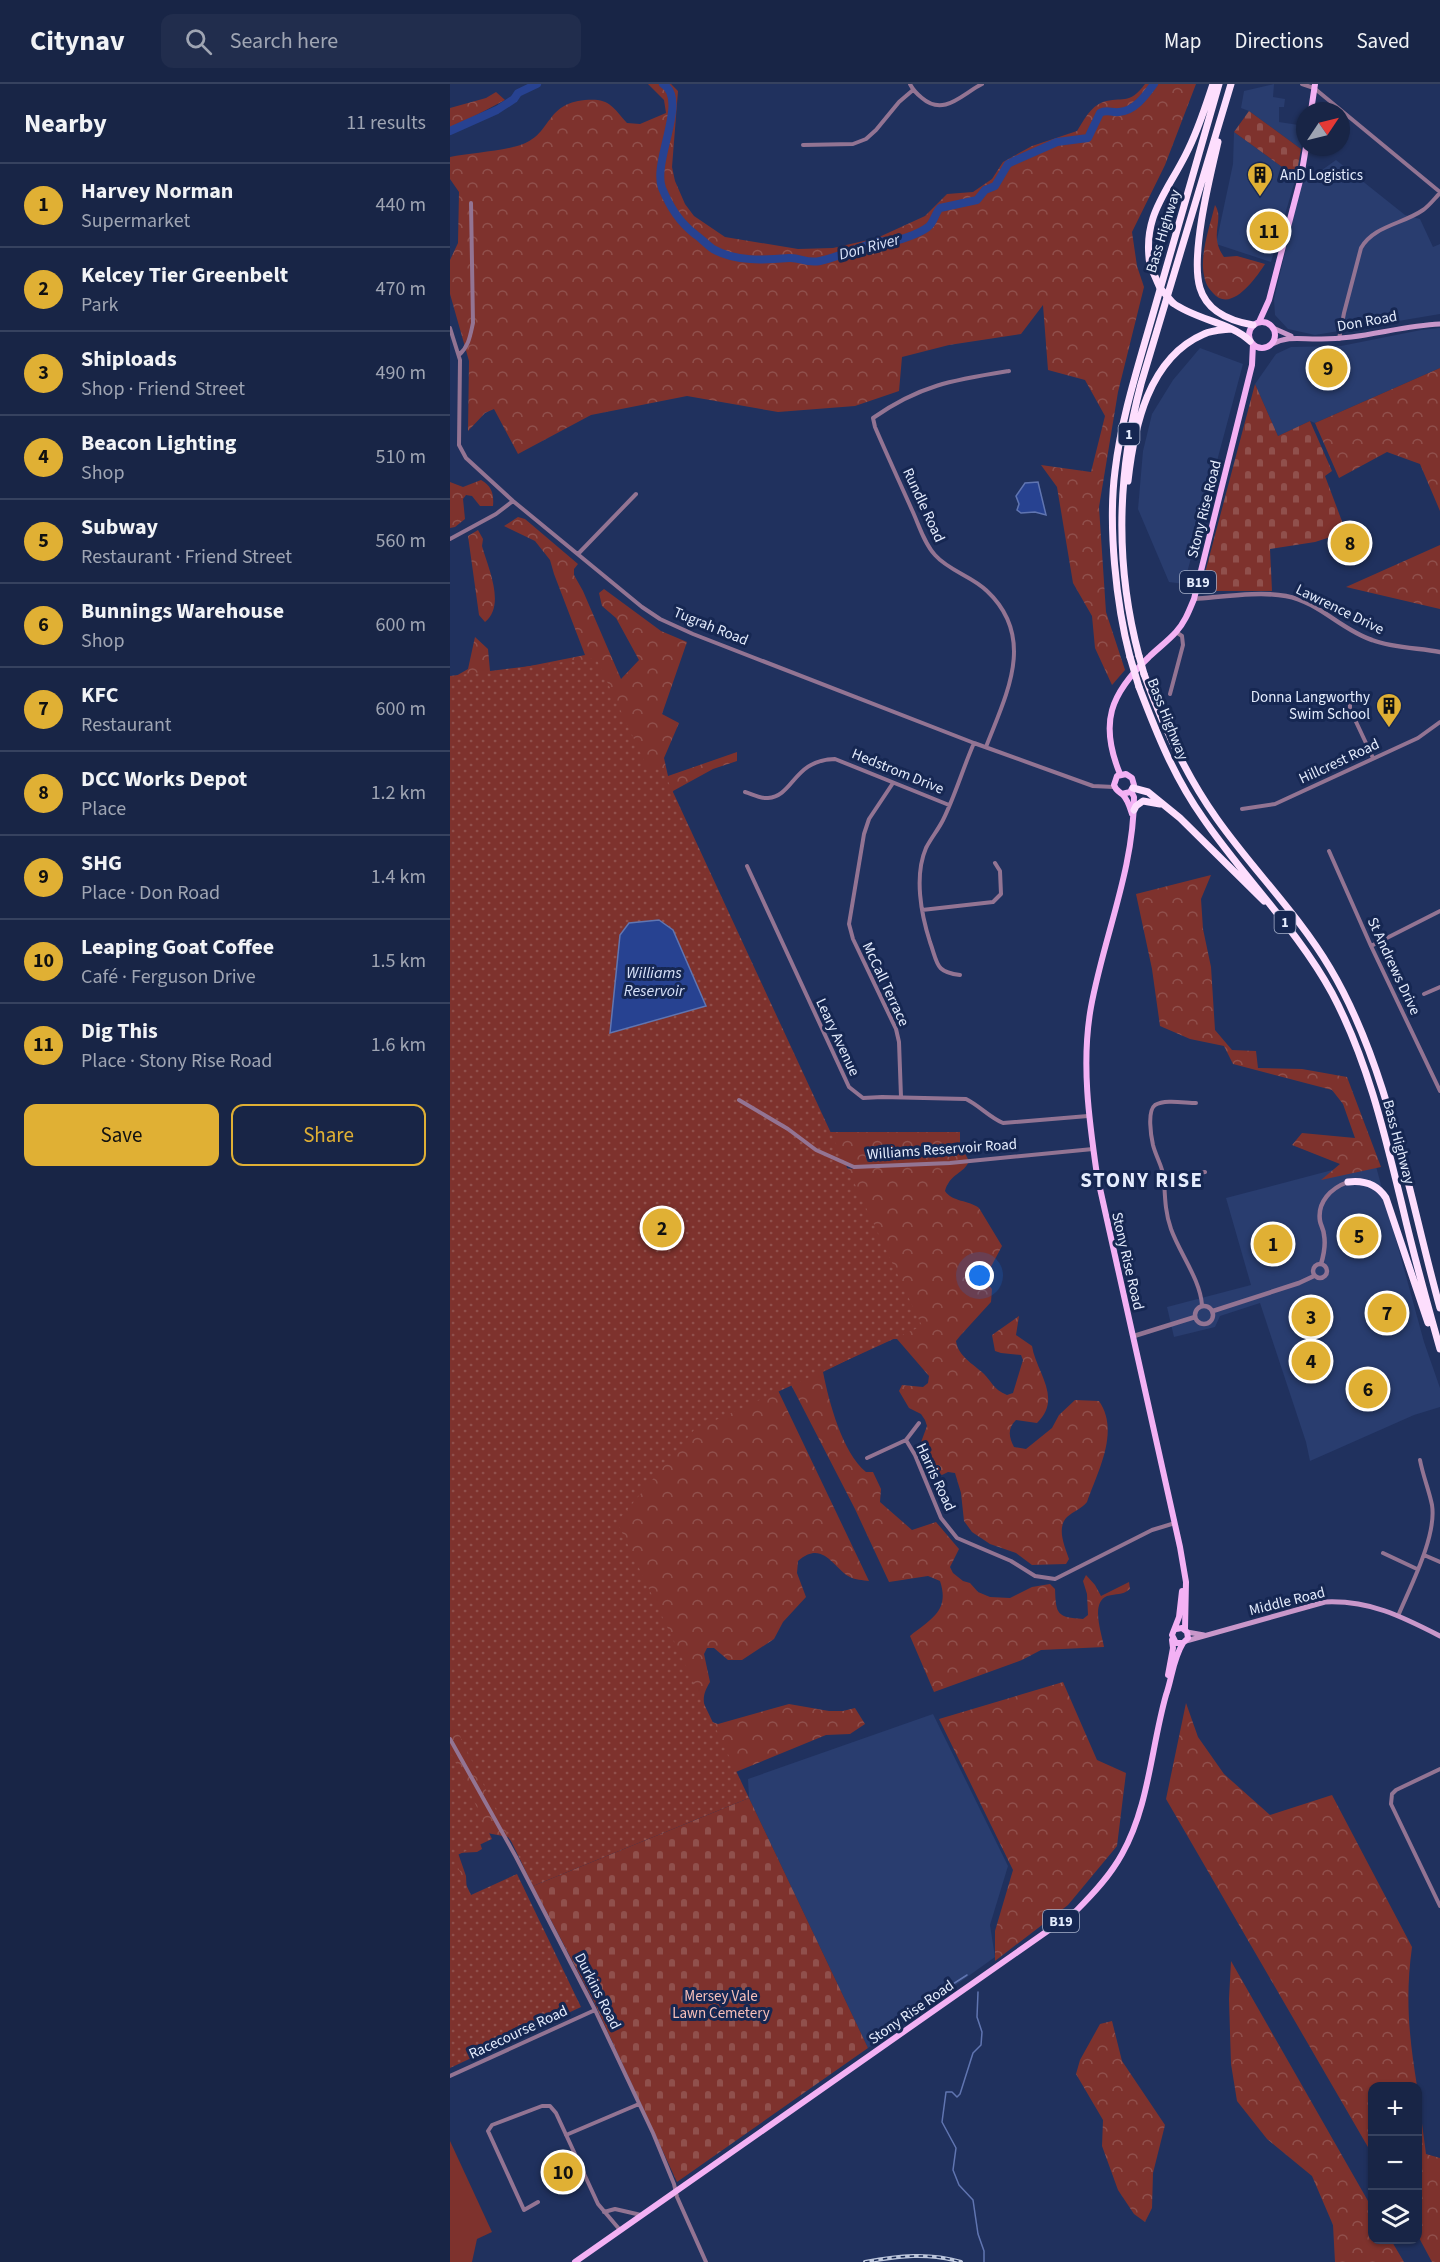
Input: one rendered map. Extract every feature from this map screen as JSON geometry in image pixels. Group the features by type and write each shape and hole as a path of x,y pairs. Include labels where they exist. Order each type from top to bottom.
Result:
{"highway":[{"path":"1213,84 1193,139 1156,207 1150,225 1148,252 1150,265 1160,288 1173,303 1184,311 1245,335 1252,342"},
{"name":"Bass Highway","path":"1219,84 1135,377 1115,472 1117,574 1125,637 1139,687 1162,747 1188,796 1220,842 1298,939 1332,994 1354,1040 1365,1070 1440,1350"},
{"path":"1231,84 1209,183 1197,272 1203,294 1215,310 1227,319 1256,323"},
{"name":"Bass Highway","path":"1231,84 1134,412 1125,465 1121,517 1125,585 1131,624 1144,674 1172,744 1186,772 1218,821 1314,942 1342,990 1356,1020 1371,1055 1388,1110 1440,1308"},
{"path":"1121,517 1126,501 1130,462 1138,425 1154,383 1168,363 1194,339 1212,331 1231,329"},
{"path":"1132,790 1145,790 1180,818 1272,909 1298,939"},
{"path":"1133,814 1136,806 1143,801 1162,805"},
{"path":"1348,1182 1358,1181 1369,1184 1377,1188 1386,1198 1422,1308 1440,1350"}],"main road":[{"path":"1312,102 1314,86"},
{"name":"B19","path":"1264,348 1272,344 1275,337 1268,315 1269,300 1304,156"},
{"name":"B19","path":"1252,342 1249,330 1256,323 1269,300"},
{"path":"1256,323 1271,326"},
{"name":"Don Road","path":"1272,344 1287,338 1339,340 1413,325 1440,324"},
{"name":"Don Road","path":"1271,326 1299,338"},
{"path":"1252,342 1264,348"},
{"name":"Stony Rise Road","path":"1120,774 1111,746 1113,704 1128,678 1176,632 1188,615 1194,599 1252,365 1252,342"},
{"name":"Stony Rise Road","path":"1252,365 1264,348"},
{"name":"B19","path":"1120,774 1126,774 1132,778 1132,790"},
{"path":"1120,774 1115,778 1114,787 1122,794 1133,814"},
{"path":"1122,794 1132,790"},
{"name":"Stony Rise Road","path":"1132,790 1134,797 1130,846 1090,1009 1087,1048 1088,1116 1096,1175 1134,1336 1184,1567 1186,1631"},
{"name":"Stony Rise Road","path":"1176,1629 1184,1567"},
{"name":"Middle Road","path":"1185,1642 1325,1602 1347,1601 1366,1604 1398,1616 1440,1636"},
{"name":"B19","path":"1172,1638 1176,1629"},
{"path":"1176,1629 1186,1631"},
{"name":"B19","path":"1185,1642 1186,1631"},
{"name":"Middle Road","path":"1186,1631 1206,1635"},
{"path":"1172,1638 1176,1643 1185,1642"},
{"name":"Stony Rise Road","path":"1163,1708 1173,1648 1172,1638"},
{"name":"Stony Rise Road","path":"575,2262 1076,1911 1108,1876 1122,1854 1134,1827 1175,1662 1185,1642"}],"street":[{"path":"910,84 913,90 929,104 943,107 982,84"},
{"path":"1302,84 1314,86 1440,192 1424,210 1375,233 1366,240 1361,248 1339,340"},
{"path":"803,145 853,144 866,139 913,90"},
{"path":"459,355 470,340 473,323 471,203"},
{"name":"Tugrah Road","path":"450,328 459,355 459,445 466,458 513,501 642,607 660,619 693,634 974,743 1096,787 1114,787"},
{"name":"Rundle Road","path":"986,747 1012,676 1016,653 1012,631 1002,610 987,590 945,565 928,545 873,418 927,387 1008,371"},
{"path":"578,554 636,494"},
{"path":"450,539 496,514 513,501"},
{"name":"Lawrence Drive","path":"1194,599 1286,596 1326,613 1372,640 1440,652"},
{"path":"1170,694 1183,645 1182,636 1176,632"},
{"path":"1350,702 1350,709 1373,758"},
{"name":"Hillcrest Road","path":"1242,809 1275,804 1418,738 1440,722"},
{"path":"960,975 946,974 941,970 924,921 920,872 923,855 943,820 974,743"},
{"name":"Hedstrom Drive","path":"745,792 767,798 779,795 798,773 812,763 822,759 835,759 949,804"},
{"name":"McCall Terrace","path":"893,783 869,819 864,834 849,924 853,939 896,1029 899,1042 901,1097"},
{"name":"St Andrews Drive","path":"1329,851 1440,1091"},
{"path":"922,910 993,902 1001,894 1000,871 995,863"},
{"name":"Leary Avenue","path":"747,866 849,1087 863,1098 966,1099 978,1105 992,1119 1004,1123 1088,1116"},
{"path":"1371,946 1440,911"},
{"path":"1425,994 1440,987"},
{"name":"Williams Reservoir Road","path":"739,1100 788,1129 816,1150 854,1167 950,1163 1093,1149"},
{"path":"1196,1103 1163,1103 1155,1106 1150,1112 1153,1144 1164,1179 1165,1208 1171,1229 1199,1292 1202,1305"},
{"path":"1164,1179 1205,1172"},
{"path":"1322,1264 1325,1243 1320,1220 1324,1199 1331,1191 1348,1182"},
{"path":"1213,1311 1314,1276 1321,1278 1326,1275 1327,1268 1322,1264"},
{"path":"1314,1276 1314,1266 1322,1264"},
{"path":"1202,1305 1208,1306 1213,1311 1212,1320 1207,1324 1198,1322 1195,1317 1197,1308 1202,1305"},
{"path":"1134,1336 1195,1317"},
{"path":"906,1440 919,1423"},
{"name":"Harris Road","path":"867,1458 906,1440 915,1455 941,1518 957,1538 1011,1561 1035,1576 1056,1579 1152,1530 1175,1523"},
{"path":"1398,1616 1424,1555 1432,1514 1420,1460"},
{"path":"1383,1553 1417,1569"},
{"path":"1424,1555 1440,1562"},
{"name":"Durkins Road","path":"450,1739 516,1857 595,2010 639,2104 706,2262"},
{"path":"1440,1769 1396,1790 1390,1798 1440,1906"},
{"name":"Racecourse Road","path":"450,2076 595,2010"},
{"path":"566,2135 639,2104"},
{"path":"538,2202 524,2210 488,2131 492,2125 542,2106 550,2106 556,2113 592,2193 604,2212 620,2230"},
{"path":"604,2212 615,2209 642,2216"}],"shaded area":[{"path":"1274,84 1273,97 1285,99 1284,107 1279,107 1279,122 1296,125 1296,145 1249,111 1241,108 1244,91"},
{"path":"1234,132 1296,177 1271,262 1216,244 1233,164"},
{"path":"1336,160 1405,215 1420,219 1433,247 1440,244 1440,314 1315,335 1288,329 1275,315 1274,299 1301,185"},
{"path":"1440,328 1440,368 1315,423 1310,421 1278,436 1255,384 1276,354 1291,347 1341,346"},
{"path":"1200,348 1243,364 1184,584 1169,582 1138,509 1143,451 1152,414 1173,380"},
{"path":"1374,1159 1424,1342 1440,1388 1440,1407 1414,1415 1310,1461 1306,1442 1260,1303 1220,1316 1215,1327 1174,1337 1167,1307 1251,1285 1226,1198"},
{"path":"933,1714 1008,1866 990,1925 995,1957 868,2048 749,1798 748,1779"}],"green space":[{"path":"648,84 671,84 678,91 672,167 675,181 685,204 694,216 725,237 798,249 833,248 877,238 925,216 947,194 973,192 992,179 1003,162 1032,146 1077,131 1091,110 1098,104 1130,98 1145,84 1196,84 1165,165 1132,232 1137,266 1144,287 1118,392 1099,507 1106,612 1125,670 1112,685 1095,648 1092,616 1073,583 1057,487 1041,465 1091,472 1105,416 1085,380 1048,370 1043,305 1021,334 949,345 902,357 899,391 855,406 778,412 687,396 591,415 518,454 494,409 485,413 468,431 469,361 450,294 450,260 458,243 459,192 450,179 450,157 523,144 539,133 555,113 563,107 585,100 605,102 627,123 640,124 666,113 664,100"},
{"path":"496,92 505,100 450,129 450,108 486,98"},
{"path":"1249,111 1296,145 1296,156 1300,156 1296,177 1234,132"},
{"path":"1215,205 1218,211 1217,242 1224,257 1237,256 1265,264 1242,292 1227,299 1220,298 1213,293 1203,272 1205,245"},
{"path":"1440,368 1440,511 1420,464 1387,452 1339,478 1315,423"},
{"path":"1255,384 1278,436 1310,421 1332,471 1325,476 1346,532 1315,542 1270,549 1272,591 1204,591 1201,588"},
{"path":"481,480 492,491 493,506 480,506 472,496 466,495 463,499 465,519 450,528 450,482 463,487"},
{"path":"518,517 525,519 578,564 574,569 574,575 621,679 639,660 616,618 602,606 599,593 604,589 661,631 687,642 662,714 679,723 664,758 668,776 737,752 737,761 713,769 673,791 671,804 830,1132 960,1132 960,1144 969,1161 964,1169 953,1177 945,1191 952,1197 979,1208 1002,1246 984,1280 992,1289 991,1302 956,1341 957,1346 994,1386 1007,1395 1013,1393 1023,1360 1021,1355 995,1351 992,1335 1019,1316 1016,1335 1032,1346 1048,1395 1048,1404 1037,1423 1016,1420 1013,1423 1010,1433 1014,1447 1026,1449 1052,1428 1059,1415 1075,1400 1099,1401 1108,1425 1105,1451 1087,1502 1067,1517 1062,1527 1062,1538 1069,1559 1066,1564 1032,1565 1016,1553 990,1544 972,1532 964,1521 961,1493 955,1473 948,1472 942,1475 928,1463 920,1445 927,1426 925,1420 921,1414 909,1408 899,1391 902,1385 923,1387 928,1383 929,1376 897,1339 890,1339 823,1372 833,1412 843,1439 866,1472 873,1472 881,1489 880,1502 912,1530 936,1522 959,1549 950,1567 953,1573 963,1581 970,1583 978,1592 990,1597 1010,1598 1032,1587 1050,1584 1055,1589 1057,1609 1060,1613 1068,1617 1083,1619 1088,1615 1087,1594 1083,1581 1086,1575 1101,1596 1129,1582 1130,1589 1121,1594 1107,1596 1099,1605 1098,1619 1104,1647 1041,1650 1022,1660 934,1692 910,1636 937,1613 942,1600 940,1581 928,1576 889,1582 855,1509 787,1377 841,1168 855,1169 816,1146 510,670 585,655 550,560 535,541 504,526"},
{"path":"478,530 483,539 482,546 495,596 491,615 485,622 479,615 468,536"},
{"path":"1440,545 1440,609 1346,587"},
{"path":"475,637 488,649 496,737 774,1382 869,1581 850,1577 821,1554 807,1555 798,1561 797,1573 806,1597 783,1622 774,1639 742,1660 728,1660 714,1648 707,1648 704,1654 710,1682 704,1702 712,1722 718,1724 789,1704 829,1711 855,1708 865,1724 850,1734 826,1735 677,1796 522,1855 508,1837 487,1833 480,1843 482,1849 477,1852 458,1853 466,1876 467,1896 450,1902 450,676 456,676 468,669"},
{"path":"596,658 648,769 660,764 922,1326 694,1430 617,1522 749,1798 533,1886 450,1719 450,676"},
{"path":"1211,875 1201,899 1203,929 1211,967 1215,1030 1232,1050 1256,1051 1258,1068 1302,1069 1347,1077 1381,1167 1321,1180 1340,1164 1292,1145 1302,1133 1355,1138 1343,1104 1332,1090 1233,1064 1224,1046 1190,1039 1160,1026 1152,969 1136,894"},
{"path":"1063,1682 1097,1760 1126,1773 1117,1846 1068,1905 995,1961 995,1931 1013,1870 939,1719"},
{"path":"1186,1703 1198,1737 1224,1774 1270,1815 1332,1795 1412,1947 1409,2017 1416,2082 1368,2082 1368,2147 1166,1799"},
{"path":"450,1751 492,1839 453,1857 471,1895 517,1874 581,2007 450,2068"},
{"name":"Mersey Vale Lawn Cemetery","path":"749,1798 868,2048 677,2182 594,2002 533,1886"},
{"path":"1231,1961 1368,2201 1368,2244 1393,2244 1404,2262 1335,2262 1333,2225 1312,2176 1267,2139 1237,2101 1231,2064 1229,1999"},
{"path":"1112,2021 1122,2061 1165,2125 1153,2173 1152,2208 1145,2222 1134,2214 1118,2190 1102,2146 1103,2120 1076,2074 1080,2060 1100,2024"},
{"path":"1422,2124 1426,2154 1440,2158 1440,2262 1432,2262 1422,2243"},
{"path":"450,2141 492,2232 477,2239 472,2262 450,2262"}],"water":[{"path":"1038,482 1046,515 1035,512 1021,513 1017,510 1019,504 1016,496 1025,483"},
{"name":"Williams Reservoir","path":"659,920 673,930 706,1006 610,1033 620,935 629,923"}],"waterway":[{"name":"Don River","path":"450,131 497,110 514,99 518,93 537,84"},
{"name":"Don River","path":"663,84 670,92 672,103 660,176 665,195 680,219 711,247 731,256 760,259 793,258 815,262 876,242 894,241 912,236 930,225 940,208 977,200 985,190 995,186 1008,164 1057,142 1088,138 1100,113 1130,109 1140,102 1154,84"},
{"path":"927,1993 939,1993 967,1975"},
{"path":"978,1992 977,2017 982,2032 981,2045 973,2053 960,2094 957,2097 952,2092 946,2092 942,2122 956,2148 953,2170 959,2185 973,2200 978,2234 984,2251 984,2262"}],"railway":[{"path":"865,2262 913,2256 937,2257 961,2262"}],"place":[{"name":"AnD Logistics","path":"1260,198"},
{"name":"Dig This","path":"1269,231"},
{"name":"SHG","path":"1328,368"},
{"name":"DCC Works Depot","path":"1350,543"},
{"name":"Donna Langworthy Swim School","path":"1389,729"},
{"name":"Kelcey Tier Greenbelt","path":"662,1228"},
{"name":"Subway","path":"1359,1236"},
{"name":"Harvey Norman","path":"1273,1244"},
{"name":"KFC","path":"1387,1313"},
{"name":"Shiploads","path":"1311,1317"},
{"name":"Beacon Lighting","path":"1311,1361"},
{"name":"Bunnings Warehouse","path":"1368,1389"},
{"name":"Leaping Goat Coffee","path":"563,2172"}],"district":[{"name":"STONY RISE","path":"1142,1180"}]}
